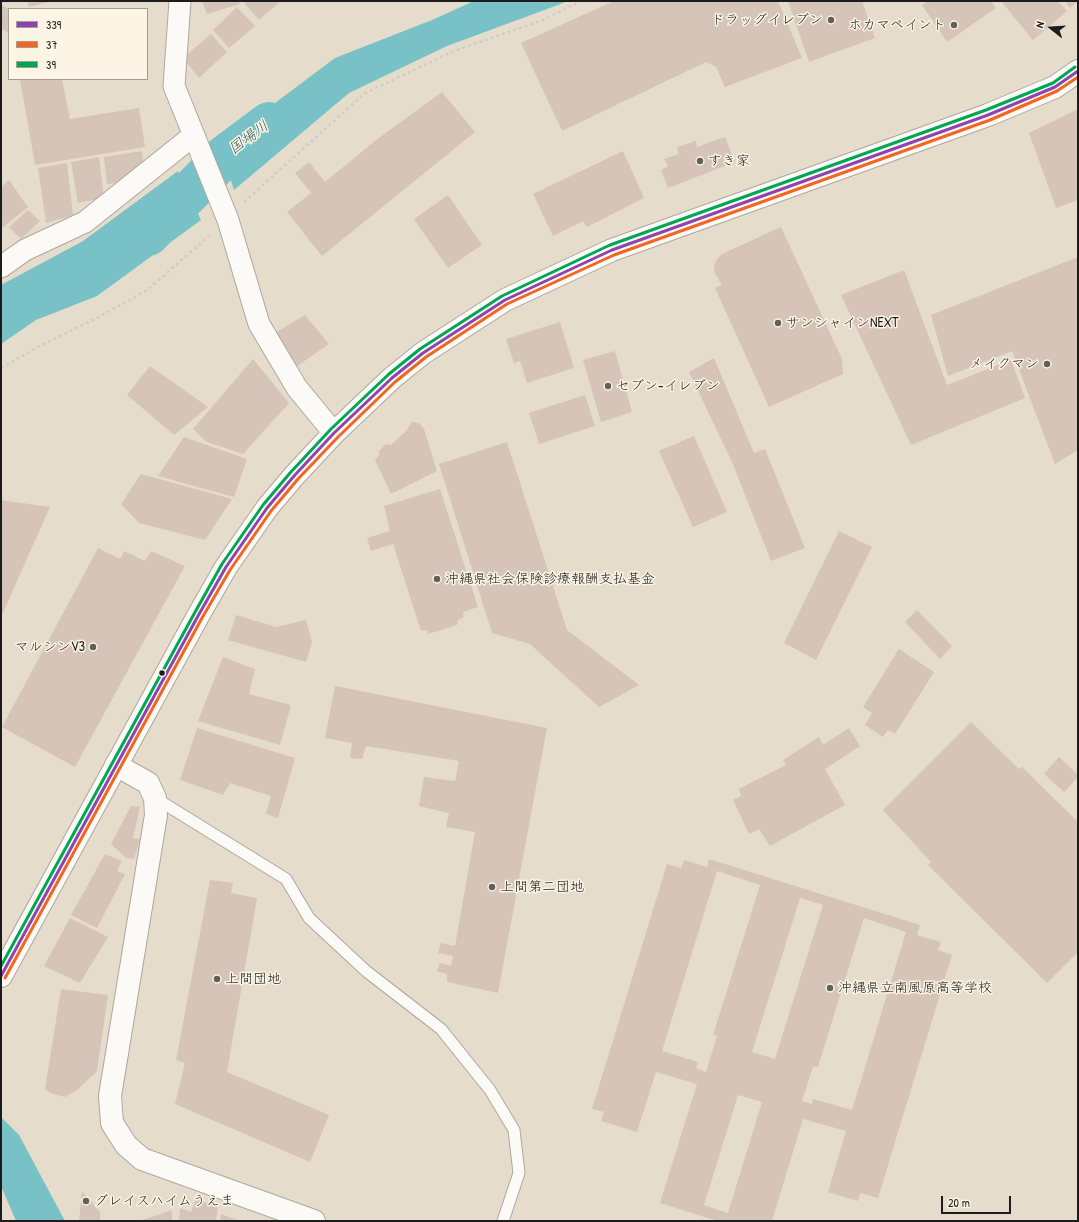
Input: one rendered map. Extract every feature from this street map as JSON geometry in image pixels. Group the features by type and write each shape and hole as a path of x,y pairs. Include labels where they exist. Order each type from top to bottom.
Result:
{"main road":[{"path":"1,976 226,567 267,508 294,476 334,433 392,378 422,353 505,300 612,250 988,115 1054,87 1078,70"},
{"path":"116,765 148,783 155,798 156,815 110,1096 112,1123 126,1145 142,1160 314,1221"}],"street":[{"path":"180,1 174,86 228,220 258,324 297,388 334,433"},
{"path":"1,266 25,250 85,222 194,135"}],"lane":[{"path":"155,798 286,879 309,918 366,971 441,1029 490,1090 514,1130 519,1173 503,1221"}],"path":[{"path":"241,205 365,93 454,51 543,20 581,1"},
{"path":"1,368 147,290 210,235"}],"water":[{"path":"474,1 567,1 447,46 349,93 234,190 219,145 335,58 432,20"},
{"path":"178,171 201,220 97,296 36,320 1,344 1,285 83,241"},
{"path":"1,1117 19,1135 65,1221 16,1221 1,1186"}],"building":[{"path":"27,1 49,1 49,2 29,7"},
{"path":"202,1 239,1 240,4 207,14"},
{"path":"246,1 281,1 259,20 244,3"},
{"path":"614,1 778,1 802,58 725,87 716,67 706,62 562,131 521,43"},
{"name":"ドラッグイレブン","path":"788,1 862,1 875,38 809,62"},
{"name":"ホカマペイント","path":"928,1 991,1 996,8 947,42 922,5"},
{"path":"1001,1 1058,1 1067,11 1033,40"},
{"path":"1065,1 1078,1 1070,8"},
{"path":"1,5 8,8 8,32 1,29"},
{"path":"237,7 255,26 229,48 213,30"},
{"path":"211,34 227,52 199,78 183,58"},
{"path":"20,80 62,80 70,119 139,108 145,147 35,165"},
{"path":"442,92 475,132 322,256 287,212 311,193 295,173 309,162 325,182 376,140"},
{"path":"1078,109 1078,200 1056,208 1029,133"},
{"name":"すき家","path":"725,137 735,162 668,188 661,170 668,166 664,159 679,154 677,147 696,141 697,147"},
{"path":"142,151 144,169 130,182 107,184 104,157"},
{"path":"623,151 644,198 587,227 583,221 553,236 533,194"},
{"path":"99,157 104,198 78,203 71,162"},
{"path":"67,163 73,215 46,223 38,168"},
{"path":"9,180 28,207 1,229 1,187"},
{"path":"448,195 482,245 448,268 414,219"},
{"path":"28,210 40,221 21,239 9,227"},
{"name":"サンシャインNEXT","path":"781,227 842,359 843,374 769,407 715,288 722,285 715,274 714,266 717,259 722,254"},
{"name":"メイクマン","path":"1078,257 1078,450 1055,464 1012,351 948,376 931,315"},
{"path":"904,270 947,385 1011,360 1025,398 911,445 841,295"},
{"path":"305,315 329,344 293,369 273,334"},
{"path":"560,322 574,368 527,383 520,361 514,363 506,339"},
{"name":"セブン-イレブン","path":"615,351 632,412 601,422 583,360"},
{"path":"714,358 754,453 765,449 805,548 771,561 732,462 689,372"},
{"path":"253,359 289,403 243,454 207,442 193,429"},
{"path":"150,366 208,407 174,435 127,395"},
{"path":"585,395 595,426 539,444 529,413"},
{"path":"412,422 419,423 424,429 437,471 391,494 375,460 379,455 379,451 386,444 391,445 406,431"},
{"path":"694,436 727,512 693,527 659,451"},
{"path":"184,437 247,459 234,497 158,476"},
{"path":"507,442 567,630 639,685 599,707 530,644 492,633 439,464"},
{"path":"141,474 232,499 205,540 139,523 121,504"},
{"name":"沖縄県社会保険診療報酬支払基金","path":"440,489 478,607 463,612 464,617 458,620 457,625 428,634 427,630 421,631 393,544 371,551 367,538 390,531 384,506"},
{"path":"1,500 50,507 1,617"},
{"path":"839,531 872,547 816,660 784,643"},
{"name":"マルシンV3","path":"98,548 120,559 124,551 145,561 151,551 185,566 75,767 2,727"},
{"path":"917,610 952,646 940,659 905,622"},
{"path":"236,615 276,627 306,620 312,642 306,662 228,640"},
{"path":"899,649 934,672 895,734 888,730 883,737 865,725 872,713 863,707"},
{"path":"223,657 255,669 249,694 291,705 280,745 198,721"},
{"name":"上間第二団地","path":"335,686 547,728 498,993 447,982 447,974 437,971 440,963 451,966 453,956 438,953 441,943 455,946 475,832 446,827 449,813 419,806 424,777 455,781 459,761 366,746 362,759 350,758 352,743 325,738"},
{"path":"971,722 1019,769 1022,767 1078,822 1078,952 1047,983 928,865 931,862 883,810"},
{"path":"197,728 295,758 278,818 266,814 271,796 230,783 223,795 180,780"},
{"path":"849,728 860,746 825,769 845,805 770,846 759,829 749,834 733,800 741,796 739,789 786,765 783,760 819,737 823,745"},
{"path":"1059,757 1078,775 1078,777 1064,792 1044,774"},
{"path":"131,806 140,807 133,838 140,839 134,859 126,858 111,844"},
{"path":"105,854 122,861 117,871 125,874 97,928 71,915"},
{"path":"709,859 920,925 917,935 941,942 938,950 952,955 878,1198 860,1193 858,1201 828,1192 846,1131 803,1119 772,1221 718,1221 660,1203 697,1084 656,1072 637,1132 601,1121 604,1112 592,1109 667,864 681,868 684,860 707,867","holes":["717,871 760,885 713,1035 717,1036 706,1072 696,1068 698,1062 662,1051","800,898 823,905 775,1059 752,1052","864,918 906,932 852,1110 813,1099 812,1104 802,1101 813,1067 818,1067","738,1095 762,1102 728,1213 704,1205"]},
{"name":"上間団地","path":"210,880 233,883 231,893 257,898 227,1072 329,1115 310,1162 175,1104 185,1063 176,1060"},
{"path":"70,918 108,937 80,983 44,966"},
{"path":"61,989 108,995 97,1071 77,1090 65,1097 51,1093 45,1089"},
{"name":"グレイスハイムうえま","path":"82,1191 100,1212 100,1221 79,1221"},
{"path":"196,1199 218,1207 216,1221 179,1221 180,1208 191,1212"},
{"name":"グレイスハイムうえま","path":"172,1210 172,1221 140,1221"},
{"path":"221,1214 239,1221 220,1221"}],"waterway":[{"name":"国場川","path":"148,235 226,155 269,123"}],"transit line":[{"name":"39","path":"1,966 222,564 263,505 290,473 331,429 389,374 420,349 502,296 610,245 986,110 1053,83 1075,67"},
{"name":"339","path":"1,976 226,567 267,508 294,476 334,433 392,378 423,353 505,300 612,250 988,115 1055,87 1078,71"},
{"name":"37","path":"5,978 202,618 230,570 271,511 298,479 338,437 395,382 426,357 507,304 614,255 990,120 1057,91 1078,77"}],"place":[{"name":"ドラッグイレブン","path":"831,20"},
{"name":"ホカマペイント","path":"954,25"},
{"name":"すき家","path":"700,161"},
{"name":"サンシャインNEXT","path":"778,323"},
{"name":"メイクマン","path":"1047,364"},
{"name":"セブン-イレブン","path":"608,386"},
{"name":"沖縄県社会保険診療報酬支払基金","path":"437,579"},
{"name":"マルシンV3","path":"93,647"},
{"name":"上間第二団地","path":"492,887"},
{"name":"上間団地","path":"217,979"},
{"name":"沖縄県立南風原高等学校","path":"830,988"},
{"name":"グレイスハイムうえま","path":"86,1201"}]}
